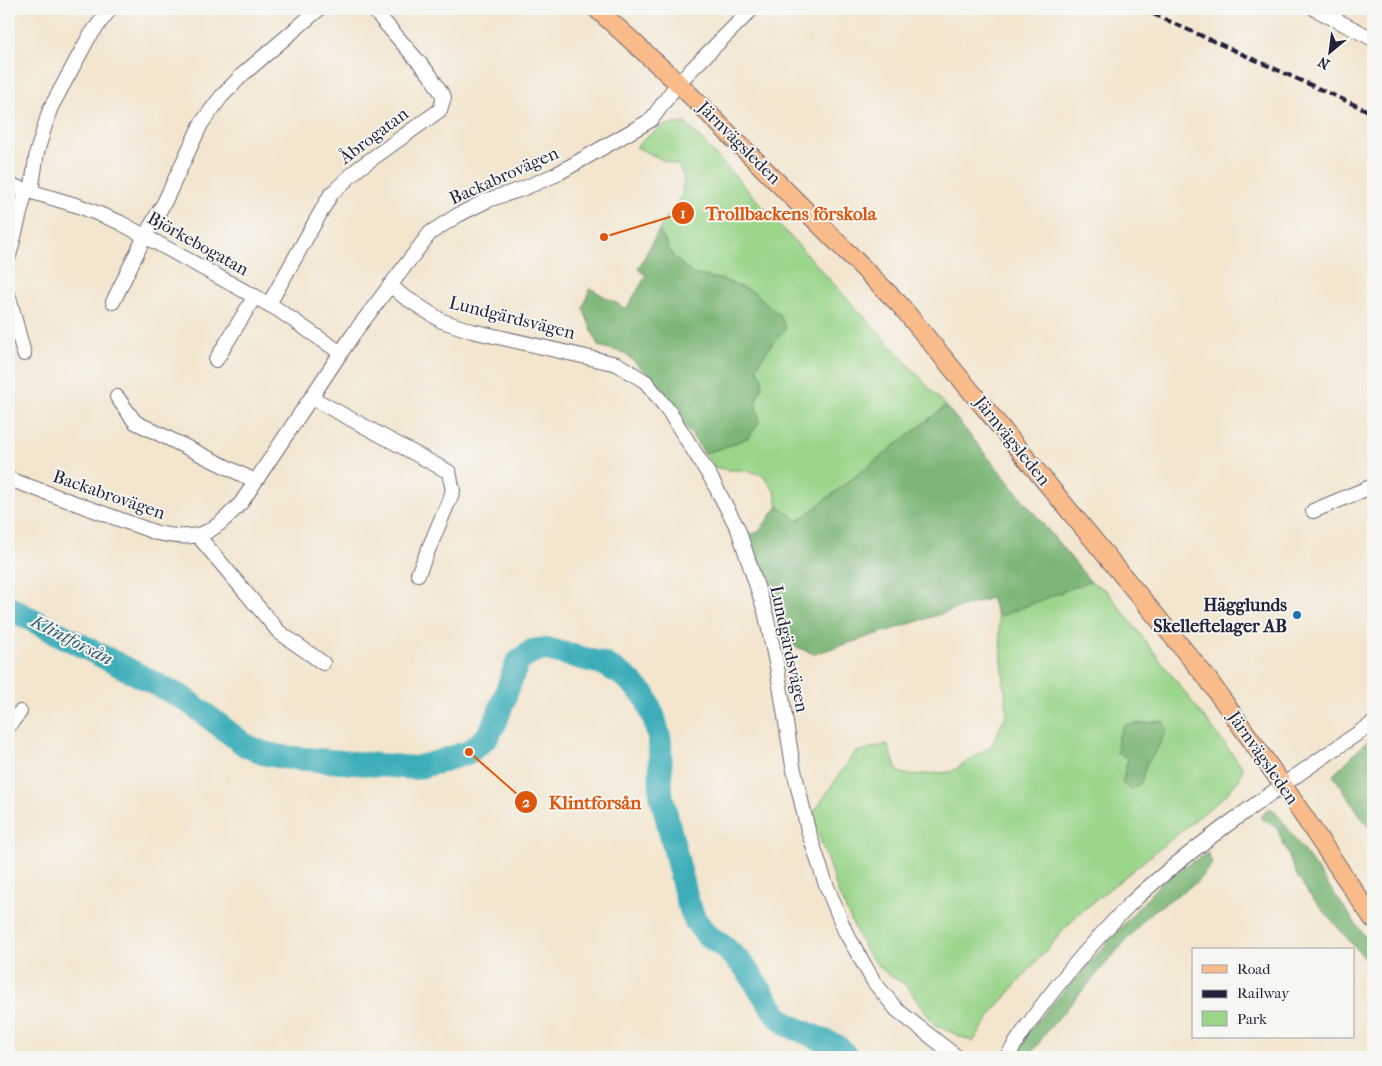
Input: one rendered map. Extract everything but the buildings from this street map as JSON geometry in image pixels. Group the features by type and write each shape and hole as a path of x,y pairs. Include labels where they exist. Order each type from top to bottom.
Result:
{"main road":[{"name":"Järnvägsleden","path":"597,9 678,83 900,305 1207,678 1282,784 1373,919"}],"street":[{"path":"9,256 29,191 37,152 50,109 89,37 110,9"},
{"path":"113,302 202,124 221,97 242,75 319,9"},
{"name":"Åbrogatan","path":"269,304 331,194 359,168 440,110 444,97 434,82 373,9"},
{"name":"Backabrovägen","path":"9,479 157,534 177,538 199,537 210,531 226,519 241,503 341,353 430,233 488,200 522,189 555,175 651,120 678,83 752,9"},
{"path":"1315,9 1373,39"},
{"name":"Björkebogatan","path":"9,185 79,206 119,222 269,304 330,343 341,353"},
{"name":"Lundgärdsvägen","path":"390,285 403,296 442,321 472,331 617,364 646,382 668,410 711,478 738,529 765,611 777,667 793,766 808,830 825,882 845,932 874,982 897,1010 957,1057"},
{"path":"9,296 24,354"},
{"path":"216,360 255,296"},
{"path":"116,397 135,422 255,480"},
{"path":"312,398 448,472 453,491 418,574"},
{"path":"1313,511 1373,486"},
{"path":"199,537 279,632 323,663"},
{"path":"9,724 20,712"},
{"path":"1007,1057 1027,1024 1062,978 1131,903 1188,854 1282,784 1373,723"}],"green space":[{"path":"686,123 946,406 798,521 778,506 775,492 763,475 744,470 728,470 714,467 704,453 726,447 749,437 760,421 755,403 762,386 756,367 773,342 723,280 692,274 673,256 659,230 682,194 684,179 679,166 636,147 645,138 665,125"},
{"path":"659,230 673,256 692,274 723,280 754,292 780,315 786,329 773,342 756,367 762,377 762,386 755,403 760,421 749,437 726,447 704,453 653,378 624,353 598,346 583,308 590,288 626,309 646,276 638,269"},
{"path":"946,406 1090,581 998,617 991,598 814,654 789,644 747,537 759,531 778,506 798,521"},
{"path":"1090,581 1107,591 1243,768 1239,779 1226,795 1076,916 995,1009 973,1042 935,1025 907,986 886,973 866,952 839,895 812,815 854,753 887,744 898,772 910,775 951,772 991,746 1007,713 998,617"},
{"path":"1163,721 1167,729 1156,751 1146,765 1141,783 1131,790 1122,783 1128,758 1117,753 1118,738 1124,725"},
{"path":"1373,735 1373,834 1333,775"},
{"path":"1270,808 1276,812 1373,948 1373,968 1309,894 1298,878 1277,828 1260,817"},
{"path":"1208,853 1212,864 1197,882 1149,914 1048,1030 1029,1057 1013,1057 1030,1029 1166,877"}],"waterway":[{"name":"Klintforsån","path":"9,608 185,699 245,745 263,753 282,757 415,768 438,762 469,752 487,737 496,721 517,663 532,651 547,649 604,664 626,677 645,696 654,718 660,741 661,794 688,903 695,920 706,934 724,947 745,967 776,1014 788,1025 837,1046 847,1057"}],"railway":[{"path":"1142,9 1373,113"}],"place":[{"name":"Trollbackens förskola","path":"604,237"},
{"name":"Hägglunds Skelleftelager AB","path":"1297,615"},
{"name":"Klintforsån","path":"469,752"}]}
